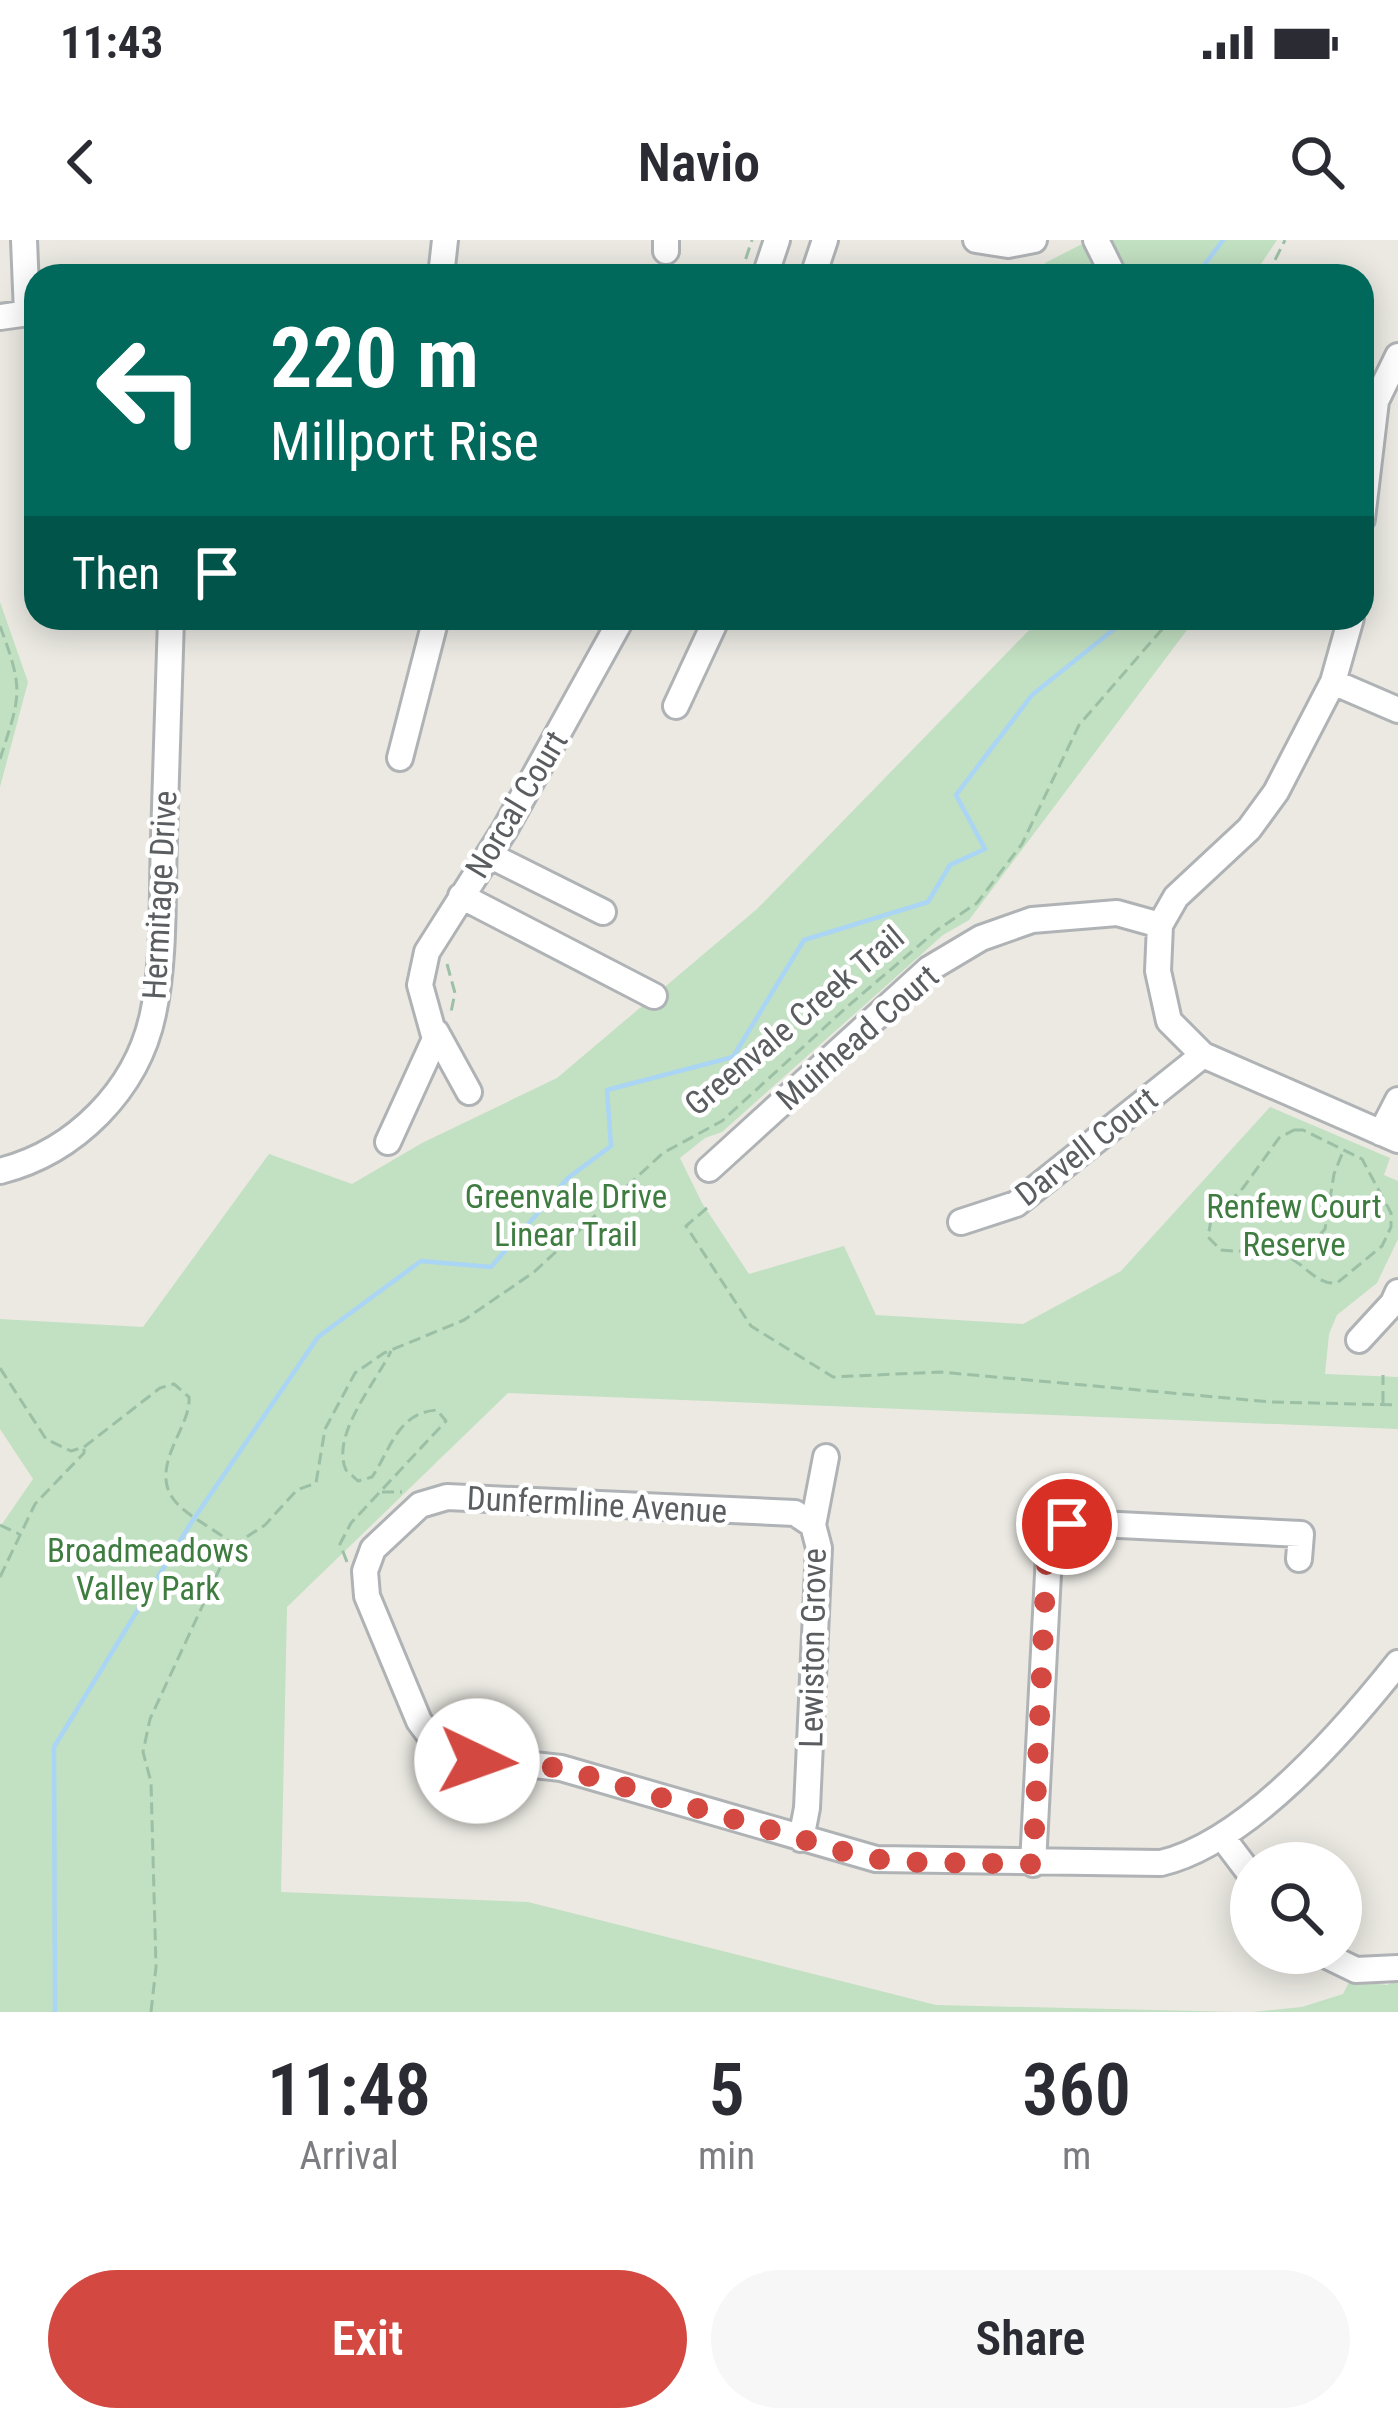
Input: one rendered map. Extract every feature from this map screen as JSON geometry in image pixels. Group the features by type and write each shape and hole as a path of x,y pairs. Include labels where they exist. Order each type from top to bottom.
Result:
{"street":[{"path":"976,240 1008,245 1034,240"},
{"path":"1374,418 1376,401 1398,356"},
{"name":"Hermitage Drive","path":"0,1171 55,1150 91,1123 130,1074 153,1017 160,954 171,630"},
{"path":"400,758 433,630"},
{"name":"Norcal Court","path":"436,1032 422,993 427,952 489,855 615,630"},
{"path":"679,698 711,630"},
{"path":"1348,630 1333,682 1276,792 1249,829 1176,897 1160,925 1158,971 1169,1021 1203,1054 1390,1137 1398,1100"},
{"path":"1333,682 1398,710"},
{"path":"489,855 603,912"},
{"path":"461,896 654,996"},
{"name":"Muirhead Court","path":"709,1169 928,969 981,938 1032,920 1096,914 1117,913 1160,925"},
{"path":"436,1032 469,1092"},
{"path":"388,1142 436,1032"},
{"name":"Darvell Court","path":"961,1222 1016,1204 1203,1054"},
{"path":"1360,1340 1394,1303 1398,1292"},
{"name":"Lewiston Grove","path":"800,1839 807,1808 819,1548 813,1525 826,1457"},
{"name":"Dunfermline Avenue","path":"365,1571 374,1549 419,1505 447,1497 795,1514 813,1525"},
{"path":"1033,1864 1050,1535 1078,1523 1302,1539"},
{"path":"365,1571 367,1596 419,1721 437,1745 453,1756 561,1768 862,1857 899,1862 1161,1863 1183,1858 1223,1838 1341,1735 1398,1663"},
{"path":"1223,1838 1230,1847"},
{"path":"1362,1970 1398,1968"}],"path":[{"path":"0,626 19,677 20,695 0,759"},
{"name":"Greenvale Creek Trail","path":"151,2012 157,1967 151,1782 143,1752 150,1719 234,1545 265,1525 297,1490 316,1483 326,1429 355,1373 391,1351 464,1320 534,1271 663,1153 722,1121 848,1006 977,903 1022,844 1079,725 1157,630"},
{"path":"1303,1130 1345,1148 1365,1163 1392,1222 1388,1238 1370,1260 1337,1283 1321,1282 1296,1261 1264,1250 1216,1248 1208,1238 1211,1220 1289,1132 1303,1130"},
{"path":"1296,1261 1325,1229 1334,1174 1345,1148"},
{"path":"707,1208 686,1226 751,1327 833,1377 940,1372 1271,1402 1398,1405"},
{"path":"365,1571 344,1561 340,1544 352,1523 446,1421 437,1410 408,1420 372,1477 352,1478 342,1462 342,1443 391,1351"},
{"path":"0,1368 46,1439 67,1451 84,1447 160,1388 174,1384 181,1388 189,1396 189,1412 163,1477 170,1496 234,1545"},
{"path":"1383,1375 1383,1405"},
{"path":"0,1577 35,1504 84,1453 84,1447"},
{"path":"382,1492 407,1497"},
{"path":"0,1525 19,1534"}],"green space":[{"path":"1105,240 1277,240 1261,264 1118,264"},
{"path":"1084,243 1097,264 1045,264"},
{"path":"0,602 28,682 0,787"},
{"path":"1029,630 1187,630 969,920 943,935 722,1132 705,1138 680,1158 702,1203 749,1274 844,1246 876,1315 1023,1324 1121,1271 1270,1107 1390,1158 1384,1175 1398,1181 1398,1239 1377,1283 1337,1315 1329,1334 1325,1374 1398,1377 1398,1429 508,1393 287,1607 281,1892 528,1902 936,2005 1239,2012 0,2012 0,1527 33,1479 0,1429 0,1319 143,1327 269,1154 352,1184 422,1143 557,1078 757,909"},
{"path":"1350,1980 1387,1985 1398,1980 1398,2012 1252,2012 1302,2007 1343,1994"}],"waterway":[{"path":"1205,264 1223,240"},
{"path":"55,2012 54,1747 191,1523 318,1337 421,1261 491,1267 568,1178 611,1146 607,1090 733,1057 804,940 928,902 950,865 985,849 956,795 1032,695 1113,630"}],"route":[{"path":"477,1761 561,1768 862,1857 1033,1864 1047,1551 1050,1535 1067,1524"}],"park label":[{"name":"Greenvale Drive Linear Trail","path":"566,1215"},
{"name":"Renfew Court Reserve","path":"1294,1225"},
{"name":"Broadmeadows Valley Park","path":"148,1569"}]}
